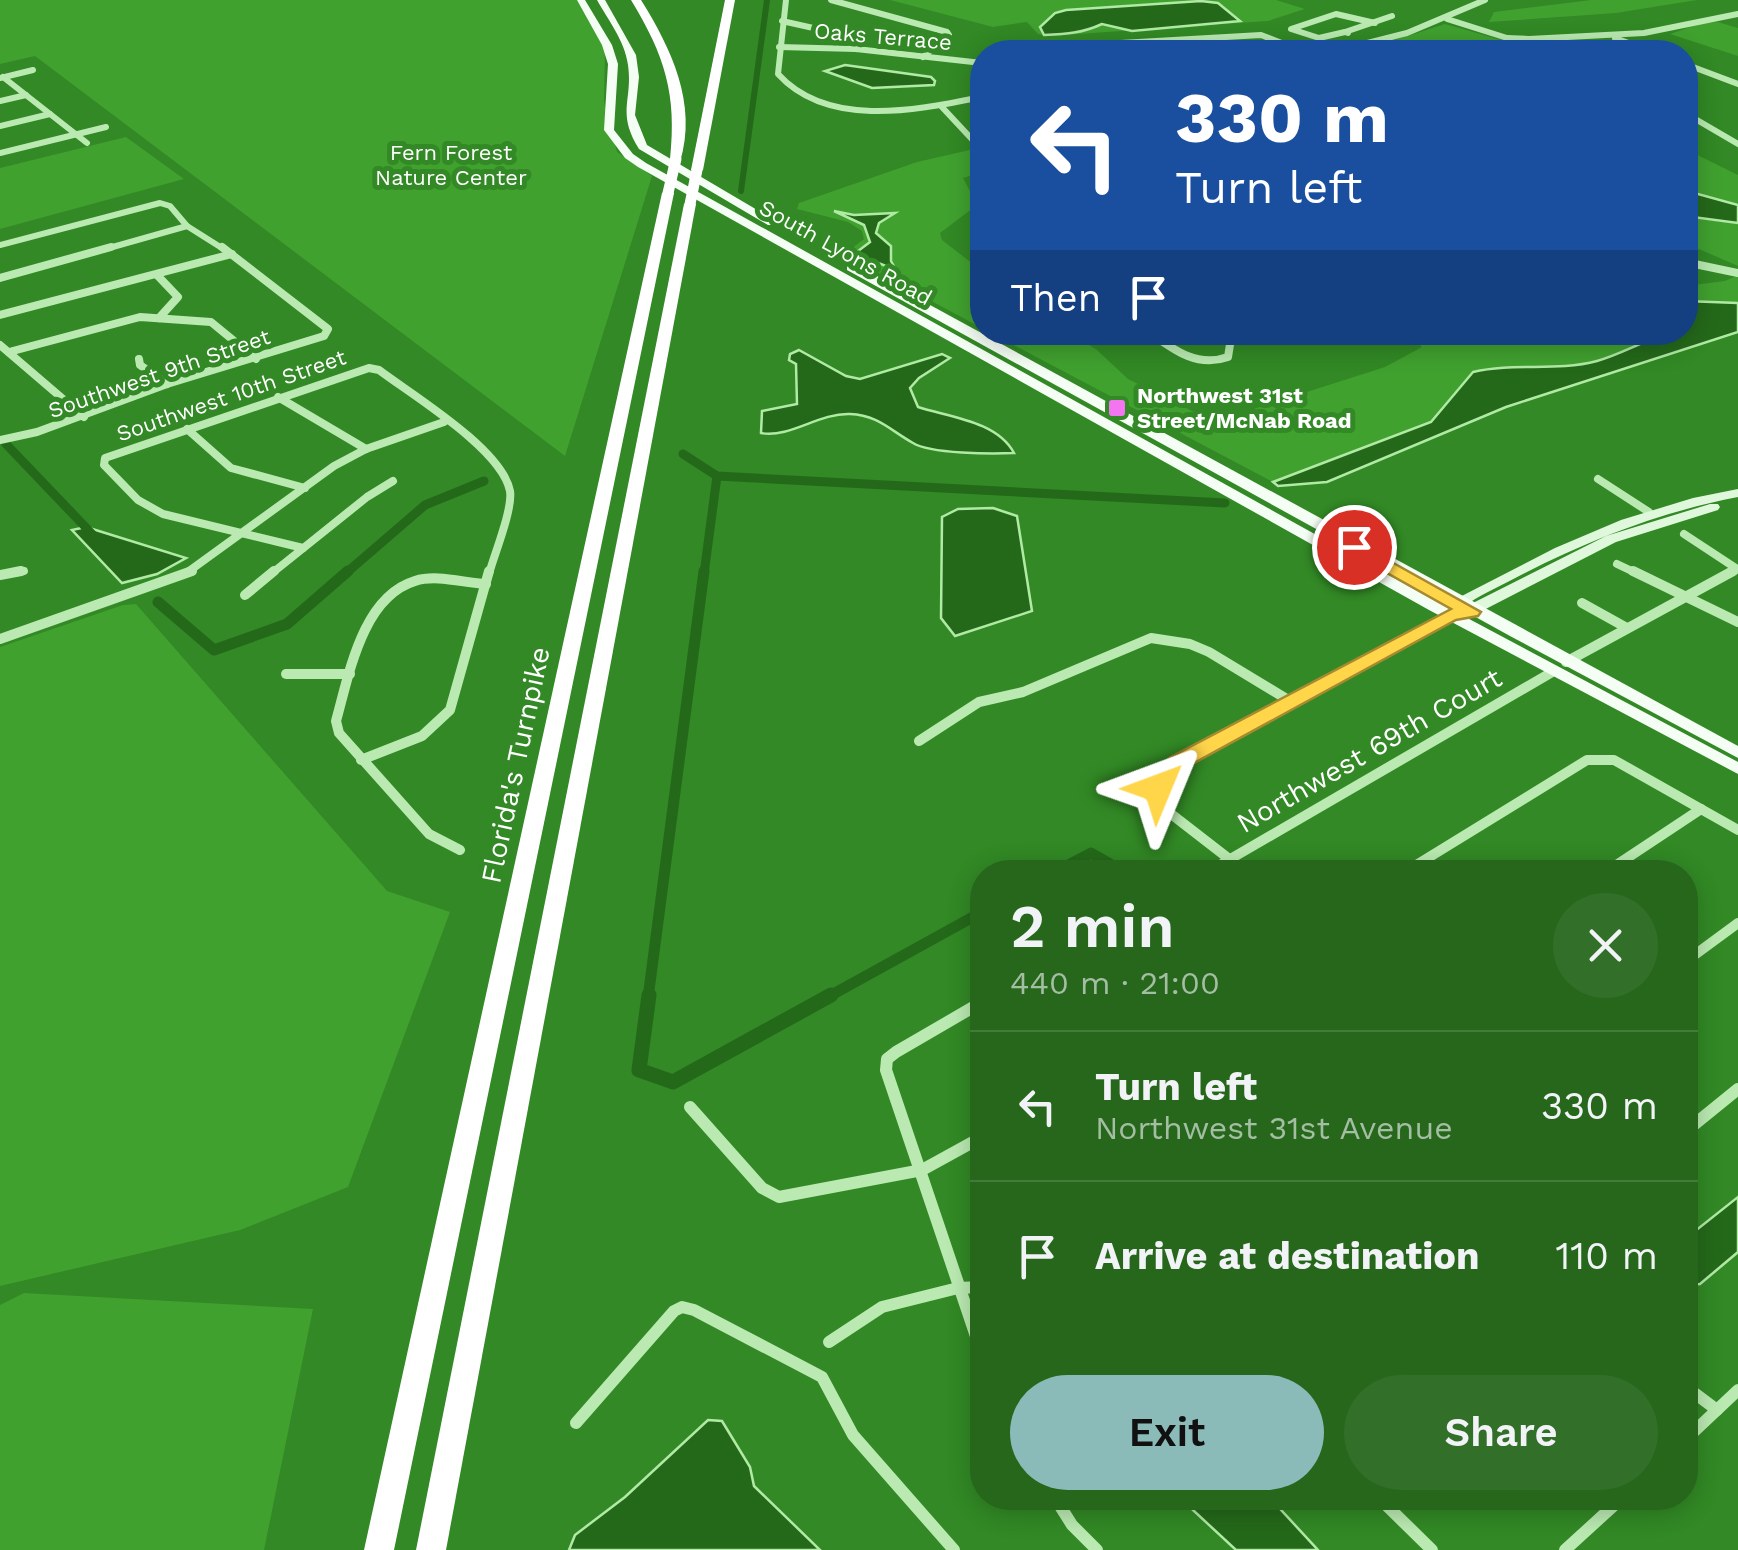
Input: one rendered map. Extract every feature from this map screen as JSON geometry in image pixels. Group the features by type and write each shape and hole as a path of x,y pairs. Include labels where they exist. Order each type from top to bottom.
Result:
{"highway":[{"name":"Florida's Turnpike","path":"379,1550 676,159 680,98 674,69 636,0"},
{"path":"432,1550 727,3"}],"main road":[{"name":"South Lyons Road","path":"581,0 608,45 614,78 607,120 616,141 629,156 1295,530 1460,610"},
{"name":"South Lyons Road","path":"602,0 633,62 628,116 630,130 642,147 970,333"},
{"path":"920,320 936,314"},
{"name":"South Lyons Road","path":"991,345 1460,610"},
{"path":"1460,610 1596,531 1649,512 1738,493"},
{"path":"1460,610 1637,528 1738,502"},
{"path":"1460,610 1738,769"},
{"path":"1560,666 1738,753"}],"street":[{"path":"786,0 778,74 802,95 859,108 941,106 970,100"},
{"path":"831,0 947,32 949,36 923,56"},
{"path":"1379,40 1447,19 1485,0"},
{"path":"1375,23 1336,14 1292,28 1319,38 1347,33 1375,23 1392,16"},
{"path":"1447,19 1507,38 1552,38 1654,32 1738,14"},
{"path":"782,21 858,38 861,42 856,49"},
{"path":"1347,33 1366,40"},
{"path":"1174,40 1261,35 1274,40"},
{"path":"1609,36 1620,40"},
{"path":"1552,38 1556,40"},
{"name":"Oaks Terrace","path":"780,47 856,49 970,62"},
{"path":"1698,69 1738,84"},
{"path":"2,78 33,70"},
{"path":"2,78 87,143"},
{"path":"0,101 26,96"},
{"path":"941,106 970,137"},
{"path":"0,126 50,114"},
{"path":"1698,121 1738,144"},
{"path":"0,153 106,127"},
{"path":"0,245 160,203 179,214 186,226 232,254"},
{"path":"0,278 186,226"},
{"path":"0,316 232,254"},
{"name":"Southwest 9th Street","path":"0,440 84,417 167,384 328,333 328,329 232,254"},
{"path":"1698,263 1738,273"},
{"path":"157,274 178,297 159,318"},
{"path":"9,352 124,320 159,318 212,322 256,358"},
{"path":"0,345 84,417"},
{"path":"1169,345 1190,359 1209,362 1228,357 1230,345"},
{"path":"138,359 140,365 167,384"},
{"name":"Southwest 10th Street","path":"247,533 163,514 138,500 104,465 104,458 369,368 379,370 444,422"},
{"path":"278,397 322,427 366,449"},
{"path":"0,639 167,583 213,559 334,466 366,449 444,422 501,468 510,482 511,495 450,710 422,736 361,760"},
{"path":"187,430 231,468 305,488"},
{"path":"1598,479 1649,512"},
{"path":"245,595 367,496 393,480"},
{"path":"247,533 302,548"},
{"path":"1684,534 1738,569"},
{"path":"1617,564 1738,622"},
{"name":"Northwest 69th Court","path":"1231,860 1560,666 1738,569"},
{"path":"0,575 24,571"},
{"path":"460,850 429,834 361,760 339,733 336,721 368,626 380,608 406,585 430,579 486,584"},
{"path":"1582,603 1627,628"},
{"path":"1228,860 1166,810 1158,788 1177,763 1460,610"},
{"path":"919,740 979,702 1024,692 1126,645 1151,638 1190,644 1210,652 1290,702"},
{"path":"286,674 350,674"},
{"path":"1424,860 1586,760 1600,757 1614,760 1738,830"},
{"path":"1624,860 1701,809"},
{"path":"1698,952 1738,923"},
{"path":"970,1009 887,1059 886,1070 970,1321"},
{"path":"1698,1121 1738,1089"},
{"path":"690,1108 762,1188 779,1198 922,1170 970,1144"},
{"path":"829,1342 882,1307 970,1288"},
{"path":"576,1422 674,1311 682,1307 694,1310 822,1376 853,1435 954,1550"},
{"path":"1698,1428 1738,1390"},
{"path":"1698,1396 1717,1410"},
{"path":"1063,1510 1097,1550"},
{"path":"1391,1510 1432,1550"},
{"path":"1565,1550 1609,1510"}],"green space":[{"name":"Fern Forest Nature Center","path":"0,0 578,0 605,48 604,102 617,152 652,176 565,456 35,56 0,64"},
{"path":"890,0 1276,0 1305,9 1268,21 1048,36 1038,34 1027,22 993,27"},
{"path":"1591,0 1697,0 1616,13 1489,22 1494,12"},
{"path":"1718,22 1738,28 1738,56 1670,34"},
{"path":"1445,24 1501,40 1396,40"},
{"path":"126,137 184,179 0,229 0,168"},
{"path":"970,150 970,176 963,178 970,192 970,210 940,233 942,240 970,262 970,322 864,265 851,249 864,239 862,231 848,222 797,209 799,203 917,162"},
{"path":"1698,155 1738,175 1738,266 1698,249"},
{"path":"1738,275 1738,303 1698,301 1698,284"},
{"path":"1014,345 1089,345 1128,379 1208,419 1238,414 1385,367 1420,345 1638,345 1599,361 1555,368 1482,370 1432,422 1273,482"},
{"path":"136,604 387,891 450,912 348,1187 240,1230 0,1286 0,647"},
{"path":"24,1293 313,1309 264,1550 0,1550 0,1305"}],"shaded area":[{"path":"1218,3 1240,21 1132,31 1102,24 1044,35 1040,27 1055,13 1066,10"},
{"path":"845,65 931,77 935,81 934,85 872,88 825,71"},
{"path":"1698,194 1738,205 1738,223 1698,218"},
{"path":"834,211 854,215 895,213 879,223 876,233 891,246 891,261 896,270 858,255 870,242 864,225"},
{"path":"1698,301 1738,303 1738,332 1698,345"},
{"path":"1638,345 1698,345 1506,407 1327,482 1278,486 1273,482 1431,422 1473,372 1582,364"},
{"path":"799,350 846,376 860,379 942,354 950,358 910,388 918,407 984,427 1006,442 1014,453 921,447 876,420 850,414 827,417 783,432 761,433 762,411 797,404 796,364 789,360 790,354"},
{"path":"993,508 1017,516 1032,611 955,636 941,618 942,517 958,509"},
{"path":"86,527 186,558 157,574 122,583 72,530"},
{"path":"1738,1197 1738,1252 1698,1284 1698,1229"},
{"path":"708,1420 722,1421 750,1467 754,1486 820,1550 569,1550 575,1535 625,1497"},
{"path":"1193,1510 1281,1510 1318,1550 1236,1550"}],"waterway":[{"path":"741,191 767,0"},
{"path":"6,444 93,535"},
{"path":"683,454 717,476"},
{"path":"704,574 717,476"},
{"path":"717,476 1225,503"},
{"path":"345,574 425,505 484,481"},
{"path":"158,602 214,650 287,624 348,571"},
{"path":"648,998 704,571"},
{"path":"1078,860 1091,853 1103,860"},
{"path":"826,998 970,919"},
{"path":"649,995 639,1070 673,1082 831,995"}],"place":[{"name":"Northwest 31st Street/McNab Road","path":"1117,408"}],"route":[{"path":"1158,788 1177,763 1450,615 1471,612 1354,547"}]}
